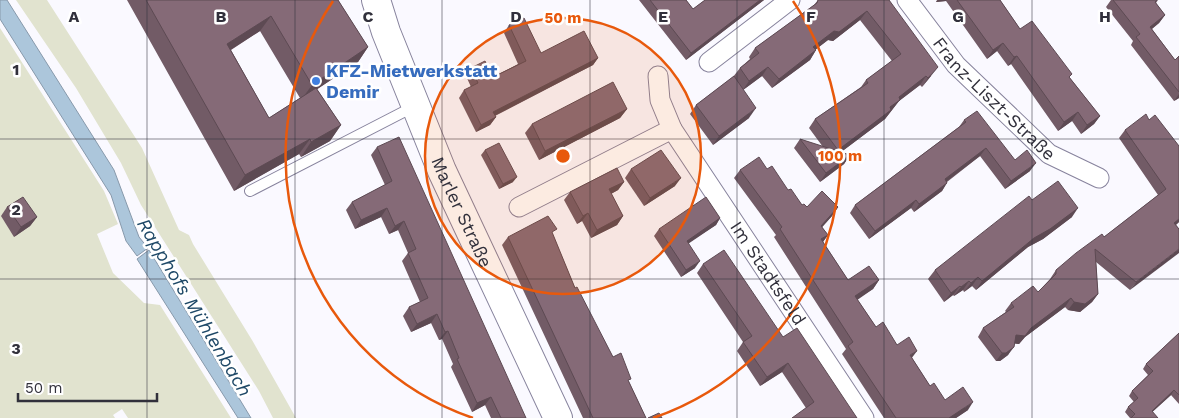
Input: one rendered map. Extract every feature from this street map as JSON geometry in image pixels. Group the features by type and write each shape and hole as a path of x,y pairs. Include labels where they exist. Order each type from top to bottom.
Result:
{"main road":[{"name":"Marler Straße","path":"376,0 386,32 454,198 558,418"}],"street":[{"path":"709,62 790,0"},
{"name":"Franz-Liszt-Straße","path":"907,0 956,65 1049,154 1098,178"},
{"name":"Im Stadtsfeld","path":"658,76 660,100 672,129 864,418"},
{"path":"519,207 672,129"}],"lane":[{"path":"250,191 416,105"}],"green space":[{"path":"16,0 47,0 142,148 179,230 189,235 296,418 273,418 259,391 141,205 121,163 76,88"},
{"path":"0,28 104,191 118,224 97,234 113,273 144,303 160,305 231,418 128,418 122,409 113,415 115,418 0,418"}],"water":[{"path":"0,0 7,0 114,170 139,237 148,248 137,256 126,241 111,195 0,19"},
{"path":"149,250 251,418 238,418 137,259"}],"building":[{"path":"146,0 338,0 368,47 312,85 271,16 227,44 269,118 316,88 341,125 311,142 310,139 245,175"},
{"path":"650,0 686,0 693,9 705,0 760,0 691,53"},
{"path":"818,0 889,0 938,67 928,78 926,76 899,97 900,100 890,107 891,110 838,150 815,119 868,83 866,80 901,54 867,11 839,32 834,31 813,47 816,50 779,79 768,67 749,81 740,68 759,53 755,48 817,3"},
{"path":"957,0 1000,0 1020,29 1032,21 1072,74 1069,77 1100,116 1087,125 1078,112 1064,122 1017,56 1014,57 1003,43 993,50"},
{"path":"1113,0 1157,0 1155,2 1165,15 1150,27 1175,60 1179,56 1179,92 1136,37 1140,34"},
{"path":"524,18 541,53 584,31 598,58 493,112 496,117 481,125 464,90 478,83 471,68 485,61 493,77 526,61 509,25"},
{"path":"734,76 756,108 719,136 696,105"},
{"path":"613,82 627,109 545,151 532,124"},
{"path":"977,111 1015,160 1027,150 1036,163 1011,181 986,148 945,179 947,183 919,204 916,200 875,231 855,205 966,122 964,120"},
{"path":"1146,114 1149,120 1155,115 1179,146 1179,219 1174,223 1179,229 1179,249 1136,282 1095,249 1098,294 1085,304 1074,302 1071,298 1031,328 1025,336 1016,335 1014,347 1006,353 1002,353 983,328 1014,307 1011,303 1033,286 1038,292 1056,274 1056,270 1076,253 1102,234 1104,237 1166,189 1125,130"},
{"path":"399,137 526,418 501,418 491,397 477,403 457,359 459,358 448,331 445,332 437,314 417,324 409,307 428,298 408,253 416,249 404,221 395,226 387,208 361,220 352,202 392,181 377,147"},
{"path":"800,139 850,155 826,173"},
{"path":"499,143 517,177 503,184 485,150"},
{"path":"661,150 681,178 650,198 631,169"},
{"path":"759,157 767,169 772,166 788,190 791,189 802,205 804,204 807,207 822,191 838,207 821,226 828,235 821,239 848,280 869,266 879,280 855,296 876,327 883,322 897,345 909,337 917,351 910,355 930,386 934,383 945,400 963,387 973,402 949,418 896,418 848,346 853,342 780,229 782,227 740,170"},
{"path":"617,168 624,182 609,189 623,216 597,230 588,213 583,216 570,192"},
{"path":"1058,181 1078,208 1050,229 1034,238 982,281 978,277 971,283 969,281 951,293 935,270 1029,196 1032,200"},
{"path":"23,197 37,217 21,227 7,207"},
{"path":"706,197 720,218 687,241 700,261 686,270 659,229"},
{"path":"548,216 557,229 552,232 575,288 577,287 613,357 621,353 631,379 628,380 646,418 593,418 508,237"},
{"path":"724,250 783,337 797,328 857,418 792,418 814,402 788,363 767,377 743,342 752,336 703,264"},
{"path":"1179,333 1179,395 1174,390 1152,411 1158,418 1131,418 1135,414 1128,407 1138,398 1132,391 1153,371 1146,364"},
{"path":"659,413 662,418 648,418"}],"place":[{"name":"KFZ-Mietwerkstatt Demir","path":"316,81"}],"water label":[{"name":"Rapphofs Mühlenbach","path":"195,307"}]}
